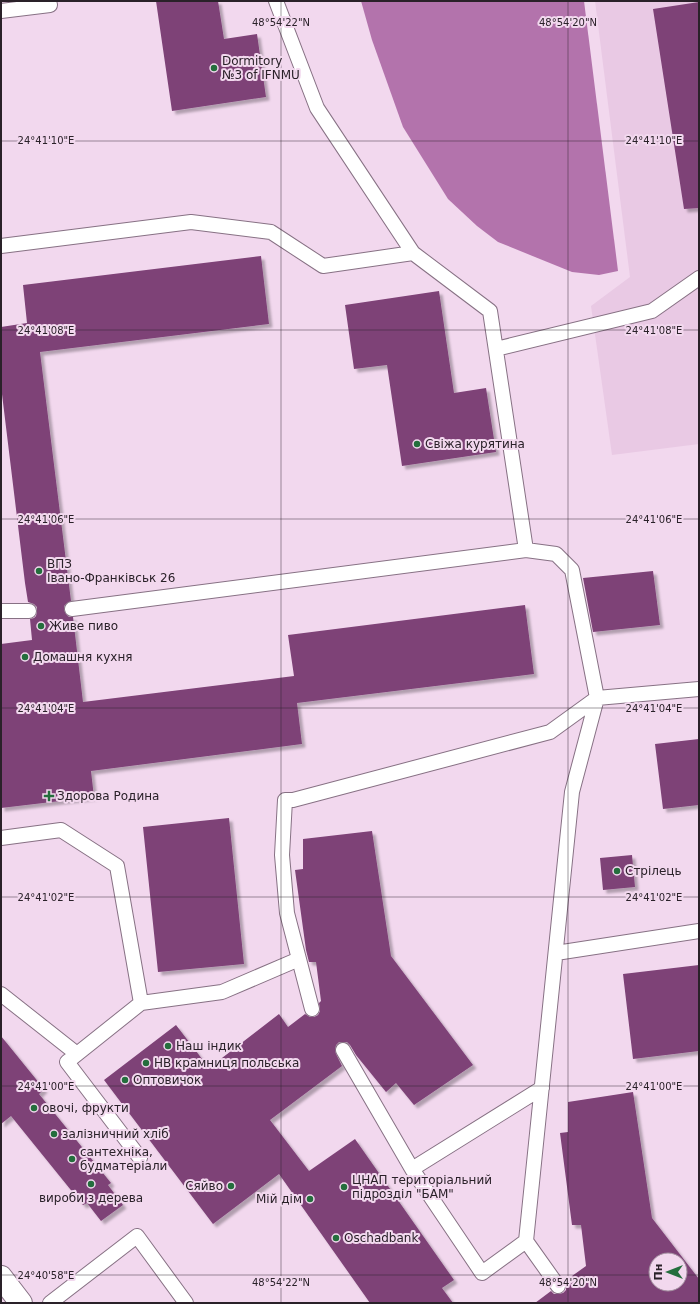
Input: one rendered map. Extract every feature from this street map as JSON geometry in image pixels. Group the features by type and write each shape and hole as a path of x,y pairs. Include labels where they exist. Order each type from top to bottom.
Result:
{"main road":[{"path":"1,1277 21,1303"}],"lane":[{"path":"1,11 50,5 49,1"},
{"path":"276,1 317,108 413,253 490,311 526,550"},
{"path":"1,246 191,222 271,232 323,266 413,253"},
{"path":"496,349 652,311 699,278"},
{"path":"72,609 526,550 556,554 572,570 597,698 572,792 526,1241 558,1286"},
{"path":"1,611 29,611"},
{"path":"312,1009 287,913 282,855 285,800 293,800 550,732 597,698 699,689"},
{"path":"1,838 61,830 116,866 141,1003"},
{"path":"556,953 699,931"},
{"path":"140,1158 68,1062 141,1003 222,992 299,959"},
{"path":"1,994 77,1054"},
{"path":"343,1050 412,1169 482,1273 526,1241"},
{"path":"412,1169 542,1088"},
{"path":"50,1303 137,1236 186,1303"}],"shaded area":[{"path":"361,1 584,1 618,271 599,275 572,272 498,242 477,226 448,199 403,127 372,40"},
{"path":"595,1 699,1 699,444 612,455 591,306 630,277"}],"building":[{"name":"Dormitory №3 of IFNMU","path":"156,1 218,1 224,39 257,34 266,97 172,111"},
{"path":"699,2 699,208 684,209 653,9"},
{"path":"261,256 269,324 40,352 71,601 64,606 64,610 69,617 73,617 83,702 294,676 288,635 525,605 534,674 297,703 302,744 91,771 94,797 1,808 1,644 32,640 30,619 36,616 37,607 28,602 25,583 1,386 1,327 27,323 23,285"},
{"path":"439,291 454,393 486,388 496,452 402,466 387,365 354,369 345,305"},
{"path":"653,571 660,625 593,632 583,578"},
{"path":"699,739 699,805 663,809 655,744"},
{"path":"229,818 244,964 158,972 143,827"},
{"path":"372,831 391,956 473,1065 414,1105 396,1083 386,1092 356,1055 350,1045 347,1042 339,1042 336,1045 335,1050 342,1066 270,1120 309,1171 355,1139 454,1280 442,1288 453,1303 370,1303 279,1174 213,1224 104,1080 176,1025 209,1068 279,1014 288,1027 305,1014 310,1017 318,1015 320,1011 319,1003 321,1001 316,962 309,962 306,950 295,870 303,869 303,839"},
{"name":"Стрілець","path":"632,855 635,887 603,890 600,858"},
{"path":"699,965 699,1051 633,1059 623,974"},
{"path":"1,1036 44,1089 39,1094 111,1183 108,1185 123,1205 101,1221 87,1203 83,1205 11,1116 1,1124"},
{"path":"633,1092 652,1218 678,1252 648,1252 648,1292 688,1292 688,1265 699,1279 699,1303 535,1303 551,1291 554,1294 563,1293 566,1290 565,1281 586,1266 581,1225 572,1225 560,1133 568,1132 568,1102"}],"place":[{"name":"Dormitory №3 of IFNMU","path":"214,68"},
{"name":"Свіжа курятина","path":"417,444"},
{"name":"ВПЗ Івано-Франківськ 26","path":"39,571"},
{"name":"Живе пиво","path":"41,626"},
{"name":"Домашня кухня","path":"25,657"},
{"name":"Здорова Родина","path":"49,796"},
{"name":"Стрілець","path":"617,871"},
{"name":"Наш індик","path":"168,1046"},
{"name":"НВ крамниця польська","path":"146,1063"},
{"name":"Оптовичок","path":"125,1080"},
{"name":"овочі, фрукти","path":"34,1108"},
{"name":"залізничний хліб","path":"54,1134"},
{"name":"сантехніка, будматеріали","path":"72,1159"},
{"name":"вироби з дерева","path":"91,1184"},
{"name":"Сяйво","path":"231,1186"},
{"name":"ЦНАП територіальний підрозділ \"БАМ\"","path":"344,1187"},
{"name":"Мій дім","path":"310,1199"},
{"name":"Oschadbank","path":"336,1238"}]}
